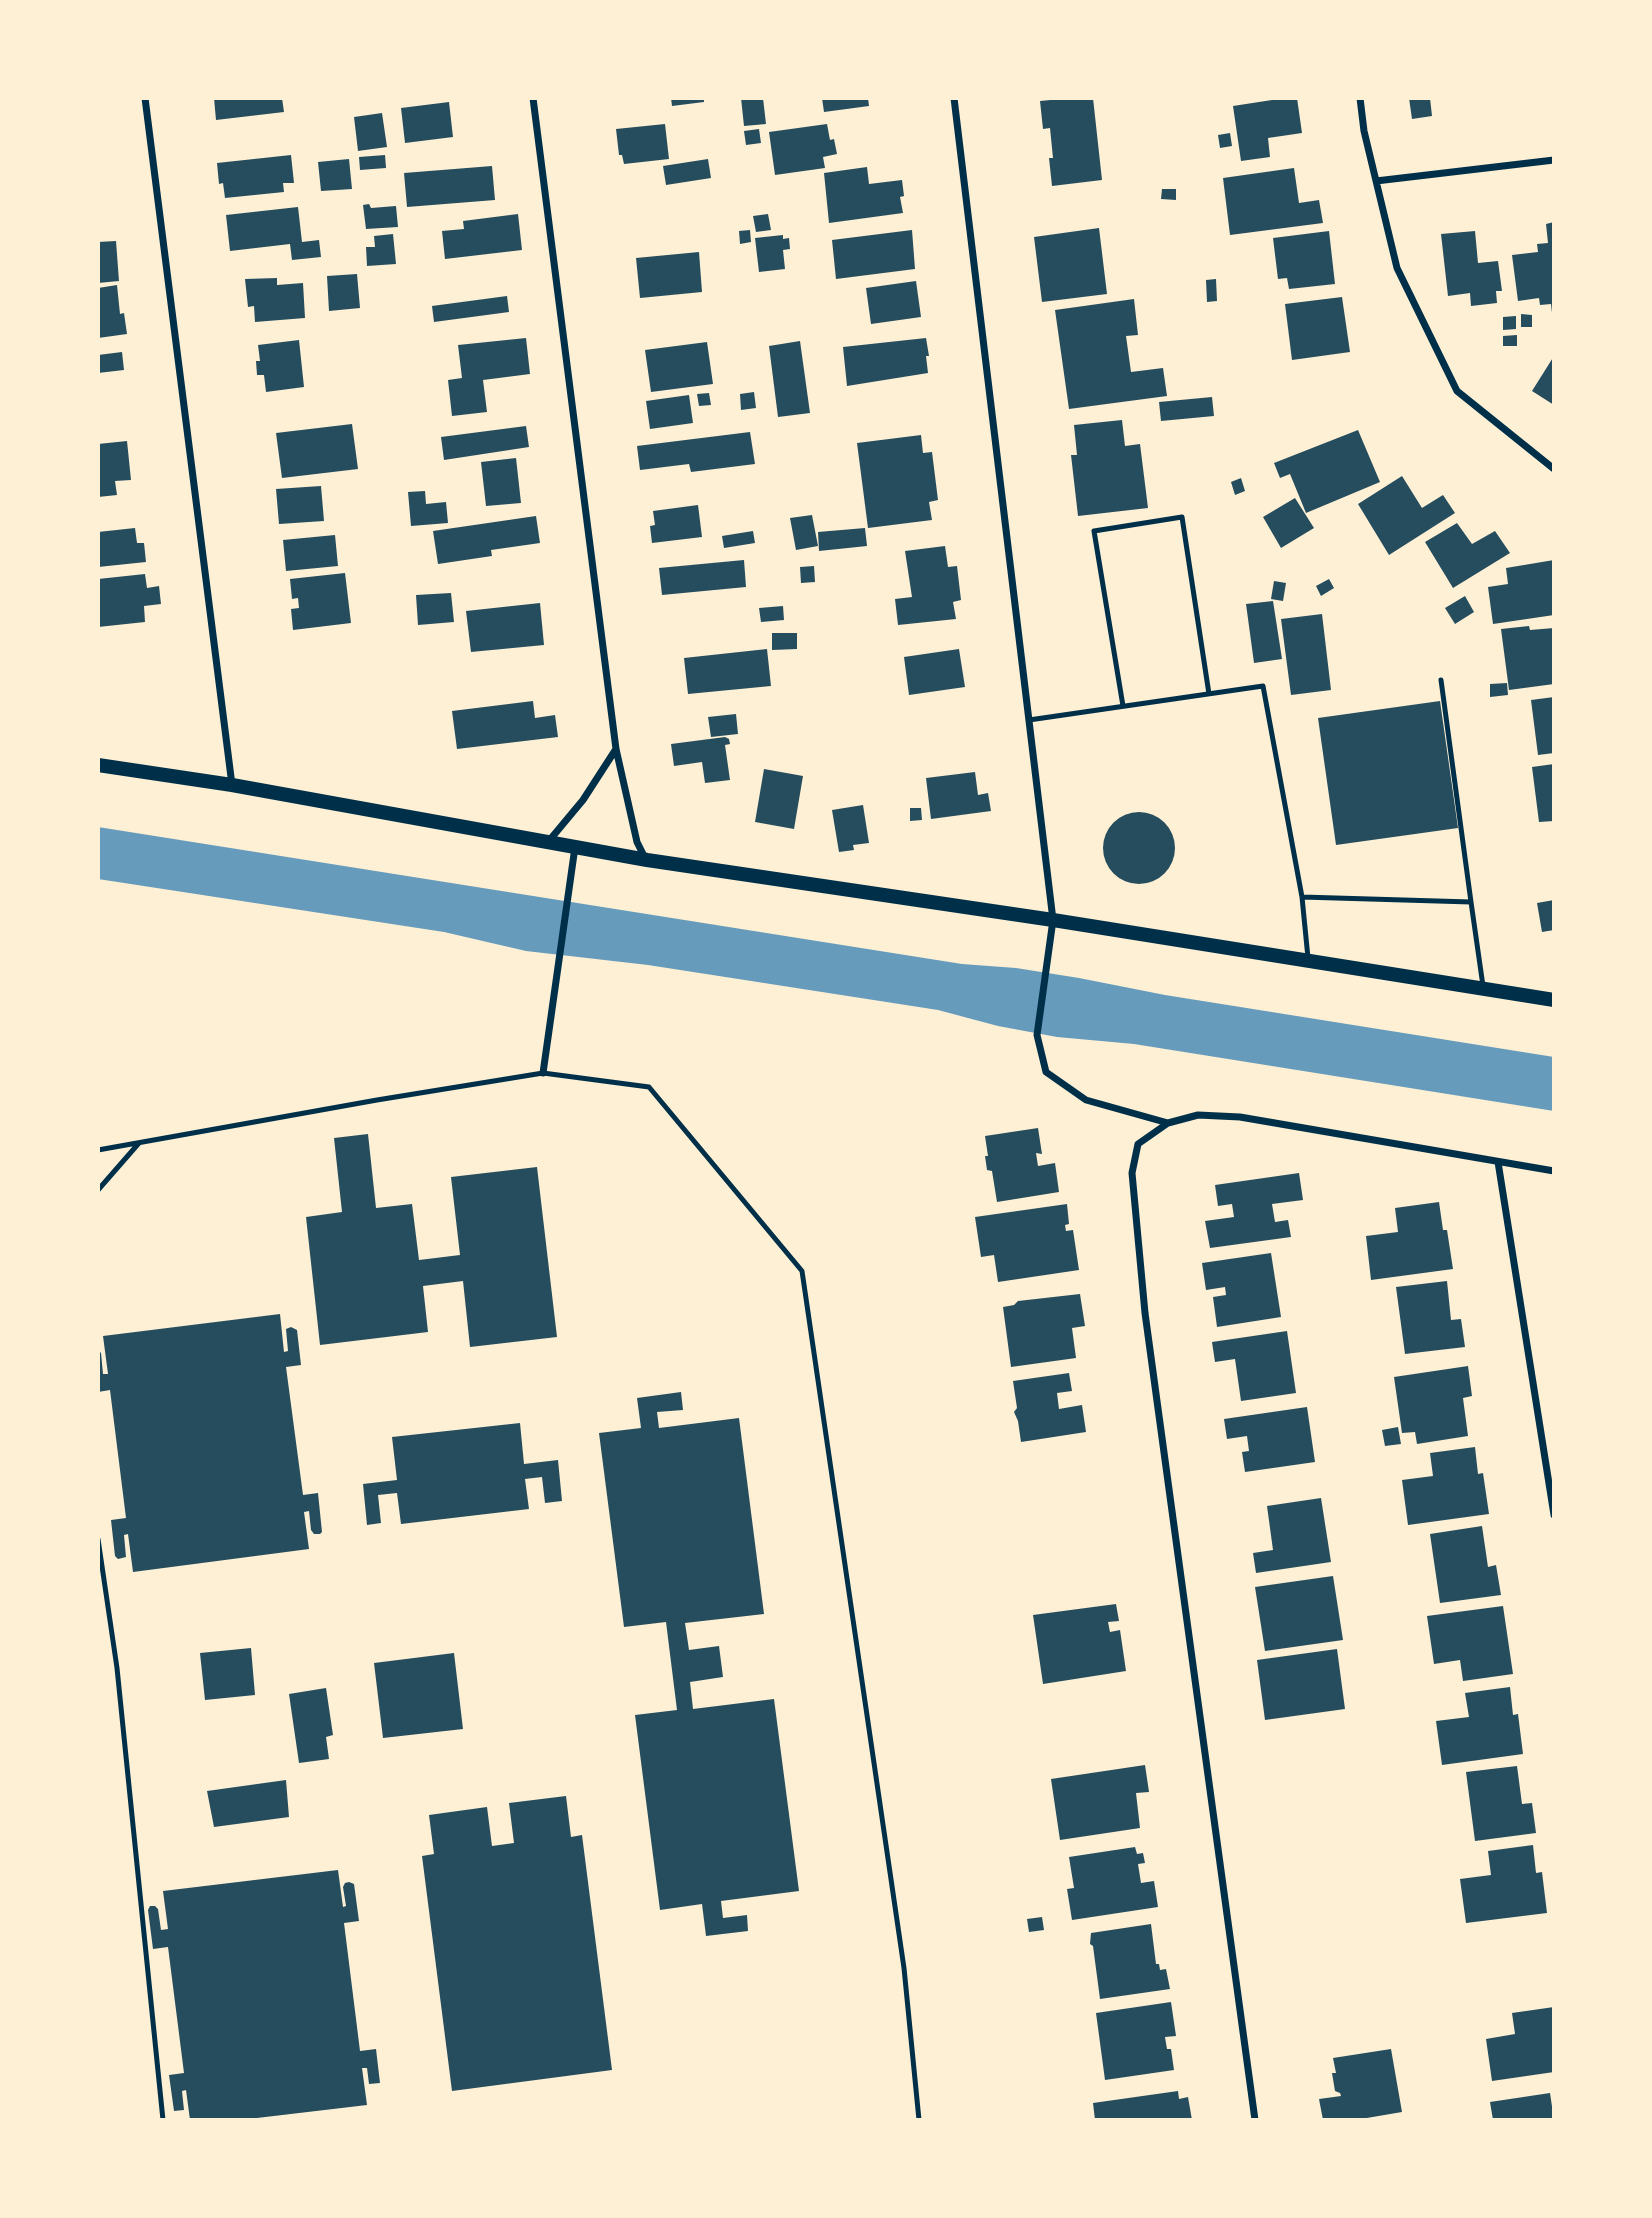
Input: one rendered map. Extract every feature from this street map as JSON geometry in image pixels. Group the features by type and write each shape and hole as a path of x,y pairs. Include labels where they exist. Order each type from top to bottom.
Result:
{"main road":[{"path":"98,765 232,785 647,860 1053,920 1554,1000"}],"street":[{"path":"145,98 232,785"},
{"path":"533,98 616,749 637,842 647,860"},
{"path":"954,98 1053,920 1037,1035 1046,1072 1086,1100 1168,1123"},
{"path":"1360,98 1364,131 1397,268 1457,391 1554,469"},
{"path":"1376,181 1554,160"},
{"path":"548,842 583,800 616,749"},
{"path":"544,1073 575,847"},
{"path":"1255,2120 1145,1313 1132,1173 1138,1144 1168,1123 1198,1115 1240,1117 1554,1171"},
{"path":"1498,1161 1554,1515"}],"lane":[{"path":"1123,706 1094,531 1182,517 1209,694"},
{"path":"1441,680 1484,989"},
{"path":"1029,720 1263,686 1302,897 1309,961"},
{"path":"1302,897 1471,902"},
{"path":"98,1150 544,1073 649,1087 802,1271 904,1968 919,2120"},
{"path":"98,1189 139,1143"},
{"path":"98,1539 117,1668 163,2120"}],"water":[{"path":"98,827 962,964 1016,968 1165,995 1554,1057 1554,1111 1134,1044 1057,1037 998,1026 938,1010 648,965 526,951 444,932 98,879"}],"building":[{"path":"214,98 282,98 284,112 216,120"},
{"path":"671,98 704,98 704,102 672,106"},
{"path":"741,98 763,98 766,124 744,126"},
{"path":"822,98 868,98 869,106 824,112"},
{"path":"1093,98 1102,180 1052,186 1050,128 1043,129 1040,101"},
{"path":"1297,98 1302,133 1268,138 1270,157 1241,161 1233,106"},
{"path":"1409,98 1430,98 1432,116 1412,119"},
{"path":"449,102 453,137 405,143 401,108"},
{"path":"382,113 387,147 358,151 354,117"},
{"path":"665,124 669,159 624,164 622,155 619,155 616,129"},
{"path":"827,124 830,140 834,139 837,154 823,157 825,168 775,175 769,132"},
{"path":"759,129 761,143 746,145 744,131"},
{"path":"1230,133 1232,146 1220,148 1218,135"},
{"path":"291,155 294,183 283,183 284,192 225,198 223,183 219,184 217,163"},
{"path":"385,155 386,168 360,170 359,157"},
{"path":"349,159 352,189 321,191 318,162"},
{"path":"708,159 711,178 666,185 663,166"},
{"path":"492,166 495,200 407,207 404,173"},
{"path":"867,167 869,184 902,180 904,196 900,197 903,213 829,223 824,173"},
{"path":"1294,168 1299,203 1319,200 1323,223 1230,235 1223,178"},
{"path":"1162,189 1176,189 1176,200 1161,199"},
{"path":"369,204 371,208 396,206 398,227 366,229 363,205"},
{"path":"298,207 302,242 319,240 321,257 292,260 290,244 230,251 226,215"},
{"path":"518,214 522,250 445,259 442,231 464,229 463,221"},
{"path":"768,214 771,230 756,232 753,216"},
{"path":"1554,222 1552,313 1551,304 1540,305 1539,298 1518,301 1512,255 1538,252 1537,244 1548,243 1546,224"},
{"path":"1099,228 1107,294 1042,302 1034,237"},
{"path":"750,230 751,242 740,244 739,231"},
{"path":"912,230 915,269 836,279 832,240"},
{"path":"1329,231 1335,284 1289,289 1287,278 1278,279 1273,238"},
{"path":"1475,231 1478,263 1498,261 1502,291 1496,291 1497,303 1471,306 1470,293 1448,296 1441,234"},
{"path":"393,234 396,264 367,266 366,247 375,247 374,236"},
{"path":"783,235 783,239 789,238 790,249 783,250 785,269 759,272 755,238"},
{"path":"116,241 119,281 98,283 98,242"},
{"path":"699,252 702,292 640,298 636,258"},
{"path":"357,274 360,308 329,311 327,276"},
{"path":"277,278 277,285 303,283 305,318 255,322 254,306 248,307 245,279"},
{"path":"1216,279 1217,301 1207,302 1206,280"},
{"path":"916,281 921,317 871,324 866,288"},
{"path":"117,285 120,314 124,313 127,334 98,338 98,288"},
{"path":"507,296 509,312 434,322 432,306"},
{"path":"1342,297 1350,352 1292,360 1285,304"},
{"path":"1134,299 1138,335 1126,336 1131,372 1163,368 1167,396 1069,409 1055,310"},
{"path":"1521,314 1532,315 1532,327 1521,327"},
{"path":"1516,316 1516,329 1503,330 1503,317"},
{"path":"1517,335 1517,346 1503,346 1503,336"},
{"path":"526,338 530,374 483,380 487,412 452,416 448,380 462,378 458,345"},
{"path":"926,338 928,373 847,386 843,347"},
{"path":"299,340 304,387 266,392 264,375 257,375 256,361 260,361 258,345"},
{"path":"800,341 810,413 778,417 769,346"},
{"path":"707,342 713,384 651,392 645,350"},
{"path":"122,352 124,370 98,373 98,355"},
{"path":"1554,356 1554,405 1532,391"},
{"path":"754,392 756,408 741,410 740,394"},
{"path":"709,393 711,405 699,406 697,394"},
{"path":"689,395 693,423 650,429 646,401"},
{"path":"1212,397 1214,416 1161,421 1159,402"},
{"path":"1122,420 1125,446 1140,444 1148,508 1078,516 1071,455 1077,455 1074,425"},
{"path":"352,424 358,469 282,478 276,433"},
{"path":"526,426 529,447 444,460 441,437"},
{"path":"1358,430 1380,482 1306,513 1290,474 1280,478 1274,463"},
{"path":"750,432 755,464 691,472 689,464 640,470 637,446"},
{"path":"921,435 923,453 932,452 938,500 929,502 932,520 868,528 857,443"},
{"path":"127,441 131,480 115,481 117,495 98,497 98,444"},
{"path":"516,458 521,503 486,506 481,462"},
{"path":"1402,476 1422,508 1443,495 1455,513 1389,555 1358,504"},
{"path":"1241,478 1245,491 1235,495 1231,482"},
{"path":"321,486 324,521 279,524 276,489"},
{"path":"425,491 426,504 446,502 448,523 411,526 408,492"},
{"path":"1295,498 1314,528 1281,548 1263,517"},
{"path":"698,505 702,537 652,543 650,526 655,525 653,511"},
{"path":"812,515 818,546 796,550 790,518"},
{"path":"536,516 540,543 491,550 492,556 438,564 433,531"},
{"path":"1457,523 1472,544 1495,531 1510,553 1453,588 1425,542"},
{"path":"135,528 137,543 144,543 146,562 98,567 98,532"},
{"path":"865,528 867,546 819,551 818,532"},
{"path":"753,531 755,543 724,548 722,536"},
{"path":"335,535 338,566 286,571 283,540"},
{"path":"945,546 948,567 957,566 961,600 953,602 956,619 898,625 895,599 912,597 905,551"},
{"path":"744,560 746,587 662,595 659,568"},
{"path":"1554,560 1554,615 1493,624 1488,587 1508,584 1506,568"},
{"path":"814,566 815,582 801,583 800,567"},
{"path":"345,573 351,623 293,630 291,609 299,608 298,598 292,599 290,579"},
{"path":"145,574 147,588 159,586 161,604 144,606 145,622 98,627 98,579"},
{"path":"1329,579 1334,588 1321,596 1316,586"},
{"path":"1274,581 1286,583 1283,601 1271,599"},
{"path":"451,593 454,622 418,625 416,595"},
{"path":"1465,596 1474,612 1455,624 1445,608"},
{"path":"1273,601 1282,659 1254,663 1246,604"},
{"path":"540,603 544,645 471,652 466,611"},
{"path":"783,606 784,620 761,622 759,608"},
{"path":"1322,614 1331,690 1291,695 1281,619"},
{"path":"1529,626 1530,630 1554,628 1554,684 1509,690 1501,629"},
{"path":"772,633 797,633 797,649 772,650"},
{"path":"767,649 771,686 688,694 684,658"},
{"path":"959,649 965,687 909,695 904,657"},
{"path":"1507,683 1508,695 1490,697 1490,684"},
{"path":"1554,697 1554,753 1538,755 1531,700"},
{"path":"533,701 535,718 555,715 558,737 457,749 452,711"},
{"path":"1440,701 1458,828 1336,845 1318,718"},
{"path":"736,714 738,734 711,737 708,717"},
{"path":"725,737 730,744 725,745 730,780 705,783 702,762 674,766 671,744"},
{"path":"1554,764 1554,821 1539,822 1532,767"},
{"path":"764,769 803,776 794,829 755,822"},
{"path":"975,772 978,795 988,793 991,811 931,819 926,778"},
{"path":"863,805 869,843 853,845 854,850 839,852 832,810"},
{"path":"910,808 921,808 922,820 910,821"},
{"path":"1146,812 1165,822 1173,834 1173,862 1165,874 1153,882 1132,884 1113,874 1105,862 1103,841 1113,822 1125,814"},
{"path":"1554,900 1554,930 1542,932 1537,903"},
{"path":"1038,1128 1042,1154 1036,1153 1038,1166 1055,1163 1059,1192 997,1202 992,1171 987,1170 985,1136"},
{"path":"368,1134 376,1208 412,1204 419,1260 460,1255 451,1177 537,1167 557,1337 470,1347 463,1281 423,1286 428,1332 320,1345 306,1217 342,1212 334,1138"},
{"path":"1299,1173 1303,1200 1272,1204 1275,1222 1288,1220 1291,1237 1210,1248 1205,1221 1234,1217 1232,1204 1218,1206 1215,1185"},
{"path":"1439,1202 1443,1230 1447,1230 1453,1269 1371,1280 1366,1236 1398,1232 1395,1208"},
{"path":"1067,1204 1069,1224 1065,1225 1066,1231 1073,1230 1079,1270 998,1282 994,1255 981,1257 975,1217"},
{"path":"1271,1253 1281,1317 1217,1327 1213,1297 1226,1295 1225,1287 1206,1290 1202,1263"},
{"path":"1447,1281 1451,1320 1461,1319 1465,1347 1405,1354 1396,1287"},
{"path":"1080,1294 1085,1326 1072,1328 1076,1358 1011,1367 1003,1307 1014,1305 1018,1301"},
{"path":"280,1314 284,1352 288,1351 286,1329 291,1327 297,1330 301,1365 286,1367 303,1495 318,1493 322,1532 314,1534 309,1511 304,1512 309,1549 133,1572 128,1534 124,1535 126,1557 118,1559 115,1556 111,1520 126,1518 110,1390 98,1392 98,1350 101,1353 103,1374 108,1374 103,1336"},
{"path":"1287,1331 1296,1393 1241,1401 1235,1359 1215,1362 1212,1342"},
{"path":"1468,1366 1472,1396 1463,1398 1468,1436 1417,1444 1415,1432 1402,1433 1394,1377"},
{"path":"1069,1373 1072,1391 1057,1393 1059,1409 1082,1405 1086,1432 1021,1442 1014,1412 1017,1408 1013,1381"},
{"path":"681,1392 683,1410 657,1412 659,1428 739,1418 764,1614 685,1623 689,1650 719,1646 723,1677 690,1682 693,1709 774,1699 799,1891 721,1901 723,1918 747,1915 748,1931 706,1936 702,1904 660,1910 635,1715 677,1710 666,1622 624,1627 599,1433 641,1428 637,1398"},
{"path":"1307,1407 1315,1462 1245,1472 1242,1452 1249,1451 1247,1436 1227,1439 1224,1419"},
{"path":"520,1423 524,1464 558,1460 562,1501 545,1503 542,1477 525,1479 529,1509 401,1524 397,1493 378,1495 381,1523 367,1525 363,1484 397,1480 392,1437"},
{"path":"1398,1427 1401,1444 1385,1446 1382,1430"},
{"path":"1475,1447 1478,1474 1483,1473 1489,1514 1408,1525 1402,1480 1433,1476 1430,1453"},
{"path":"1321,1498 1331,1562 1256,1573 1253,1553 1273,1550 1267,1506"},
{"path":"1482,1526 1488,1567 1496,1565 1501,1595 1440,1603 1430,1534"},
{"path":"1333,1576 1343,1640 1265,1651 1255,1587"},
{"path":"1116,1604 1119,1621 1108,1622 1110,1632 1120,1630 1126,1671 1043,1684 1033,1615"},
{"path":"1503,1606 1513,1674 1463,1681 1460,1660 1434,1664 1427,1616"},
{"path":"251,1648 255,1695 205,1700 200,1653"},
{"path":"1337,1649 1345,1709 1265,1720 1257,1660"},
{"path":"454,1653 463,1729 383,1738 374,1663"},
{"path":"1510,1687 1513,1715 1518,1714 1523,1754 1442,1765 1436,1721 1469,1717 1465,1693"},
{"path":"326,1688 333,1735 326,1737 329,1759 299,1763 289,1694"},
{"path":"1145,1765 1149,1792 1136,1793 1140,1828 1060,1840 1051,1779"},
{"path":"1517,1766 1522,1804 1532,1803 1536,1833 1475,1841 1466,1772"},
{"path":"286,1780 289,1817 214,1827 207,1791"},
{"path":"566,1796 571,1837 582,1835 612,2070 452,2091 422,1856 434,1854 429,1815 487,1807 492,1846 514,1843 509,1803"},
{"path":"1533,1845 1536,1873 1542,1872 1547,1913 1466,1923 1460,1879 1491,1875 1488,1851"},
{"path":"1135,1847 1137,1854 1143,1853 1145,1863 1138,1864 1141,1883 1154,1881 1158,1907 1072,1920 1067,1889 1074,1888 1069,1857"},
{"path":"338,1870 343,1907 346,1906 343,1887 345,1883 354,1884 359,1921 344,1923 360,2051 376,2049 380,2083 369,2084 367,2068 362,2068 367,2105 240,2120 190,2120 186,2090 182,2091 184,2110 174,2111 169,2075 184,2073 168,1947 153,1949 148,1910 150,1906 158,1909 161,1930 168,1929 163,1891"},
{"path":"1042,1917 1044,1930 1029,1932 1027,1919"},
{"path":"1151,1924 1156,1964 1159,1964 1160,1970 1166,1969 1170,1989 1100,1999 1093,1946 1090,1944 1091,1933"},
{"path":"1171,2002 1176,2036 1165,2037 1167,2049 1171,2049 1174,2070 1105,2080 1096,2013"},
{"path":"1554,2007 1554,2072 1492,2081 1486,2039 1515,2034 1512,2013"},
{"path":"1391,2049 1402,2112 1355,2120 1323,2120 1319,2099 1341,2096 1335,2091 1333,2058"},
{"path":"1178,2091 1179,2099 1188,2097 1192,2120 1095,2120 1093,2103"},
{"path":"1550,2093 1554,2120 1493,2120 1490,2102"}]}
